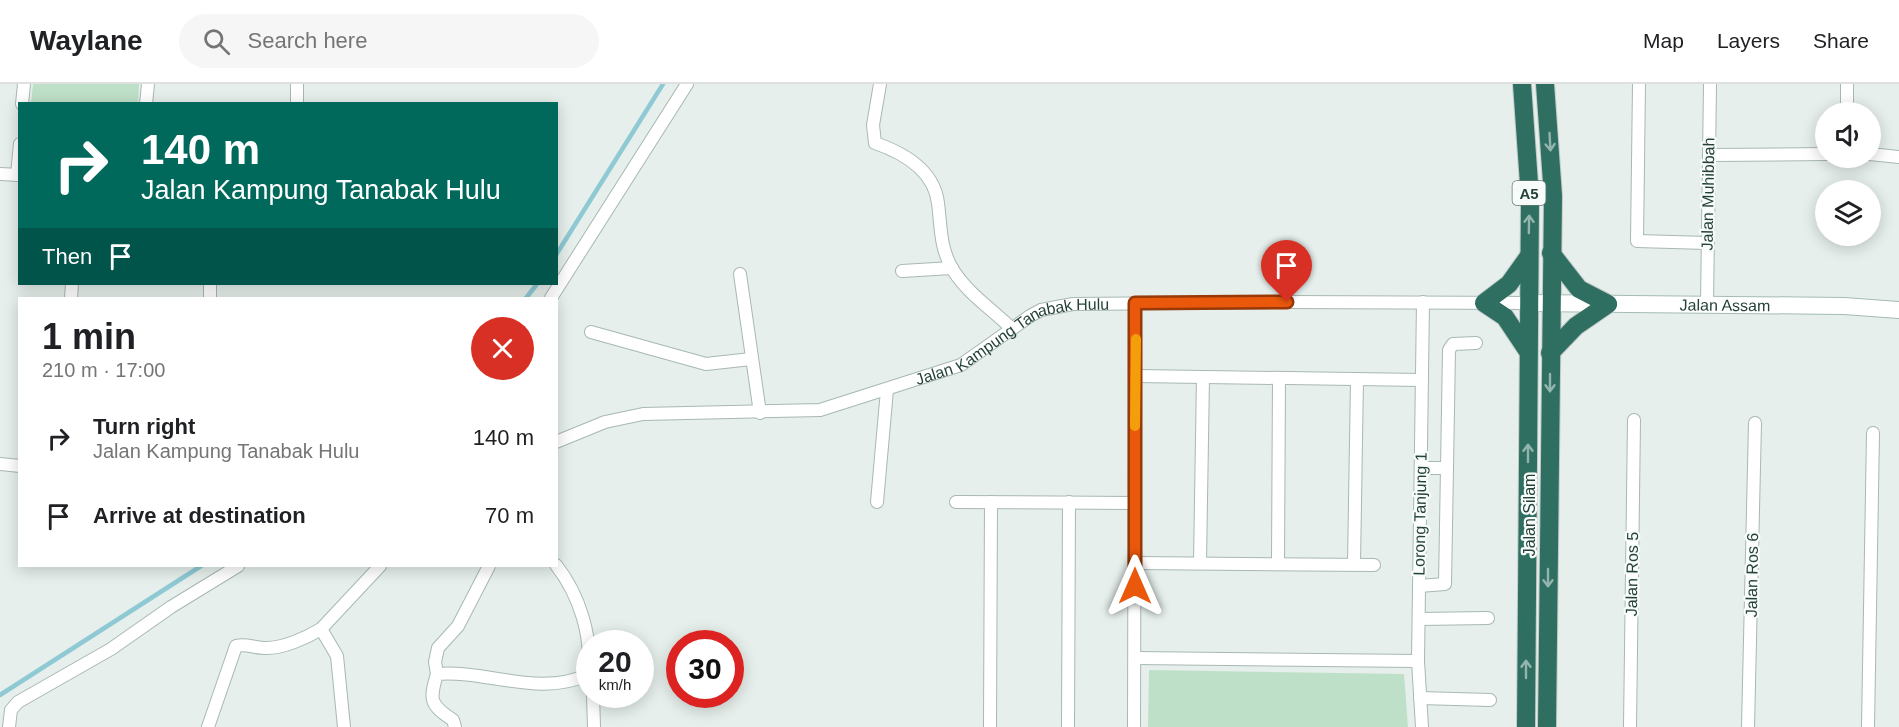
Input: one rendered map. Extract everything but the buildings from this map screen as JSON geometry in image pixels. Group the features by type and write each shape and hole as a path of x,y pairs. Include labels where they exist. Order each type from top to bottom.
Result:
{"highway":[{"name":"A5","path":"1522,84 1530,198 1529,303"},
{"name":"A5","path":"1545,84 1553,196 1551,303"},
{"path":"1550,353 1576,326 1608,304 1579,289 1551,253"},
{"path":"1528,256 1509,284 1484,303 1505,317 1528,352"},
{"name":"Jalan Silam","path":"1526,727 1529,303"},
{"name":"Jalan Silam","path":"1547,727 1551,303"}],"main road":[{"name":"Jalan Kampung Tanabak Hulu","path":"1529,303 1551,303"},
{"name":"Jalan Assam","path":"1551,303 1844,306 1899,310"}],"street":[{"path":"22,102 24,84"},
{"path":"146,102 148,84"},
{"path":"297,84 297,102"},
{"path":"552,297 687,84"},
{"path":"880,84 873,125 875,143 913,160 933,187 938,201 939,234 952,268 962,284 1011,329"},
{"path":"1639,84 1637,241 1707,243"},
{"name":"Jalan Muhibbah","path":"1707,304 1710,84"},
{"path":"1847,84 1847,102"},
{"path":"1709,155 1815,153"},
{"path":"1881,155 1899,157"},
{"path":"0,174 18,175"},
{"path":"902,271 952,268"},
{"path":"740,274 760,413"},
{"name":"Lorong Tanjung 1","path":"1422,727 1418,661 1423,302"},
{"path":"1134,727 1135,303"},
{"name":"Jalan Kampung Tanabak Hulu","path":"558,441 604,422 643,414 820,410 962,365 1041,310 1073,304 1529,303"},
{"path":"591,332 706,364 752,359"},
{"path":"1419,586 1444,584 1447,574 1449,350 1453,344 1476,343"},
{"path":"1136,376 1422,380"},
{"path":"1200,562 1203,377"},
{"path":"1278,562 1279,378"},
{"path":"1354,564 1357,379"},
{"path":"877,502 887,390"},
{"name":"Jalan Ros 5","path":"1630,727 1634,420"},
{"name":"Jalan Ros 6","path":"1748,727 1755,423"},
{"path":"1868,727 1873,433"},
{"path":"0,464 18,466"},
{"path":"1420,468 1447,468"},
{"path":"956,502 1134,503"},
{"path":"990,727 991,502"},
{"path":"1068,727 1069,502"},
{"path":"1135,563 1278,562 1374,566"},
{"path":"9,727 11,710 18,702 111,649 171,607 236,567"},
{"path":"208,727 236,646 244,644 273,648 312,635 321,629 379,567"},
{"path":"455,727 453,720 437,710 432,700 437,674 435,662 438,648 458,626 488,567"},
{"path":"557,567 574,596 585,630"},
{"path":"1419,619 1488,618"},
{"path":"321,629 337,656 344,727"},
{"path":"1135,658 1418,661"},
{"path":"437,674 523,684 576,680"},
{"path":"1420,699 1490,700"},
{"path":"593,708 594,727"}],"green space":[{"path":"33,84 139,84 138,102 31,102"},
{"path":"1149,670 1404,674 1408,727 1148,727"}],"waterway":[{"path":"558,252 663,84"},
{"path":"527,297 536,285"},
{"path":"0,695 199,567"}],"slow traffic":[{"path":"1135,426 1136,339"}],"route":[{"path":"1135,586 1135,303 1287,302"}]}
